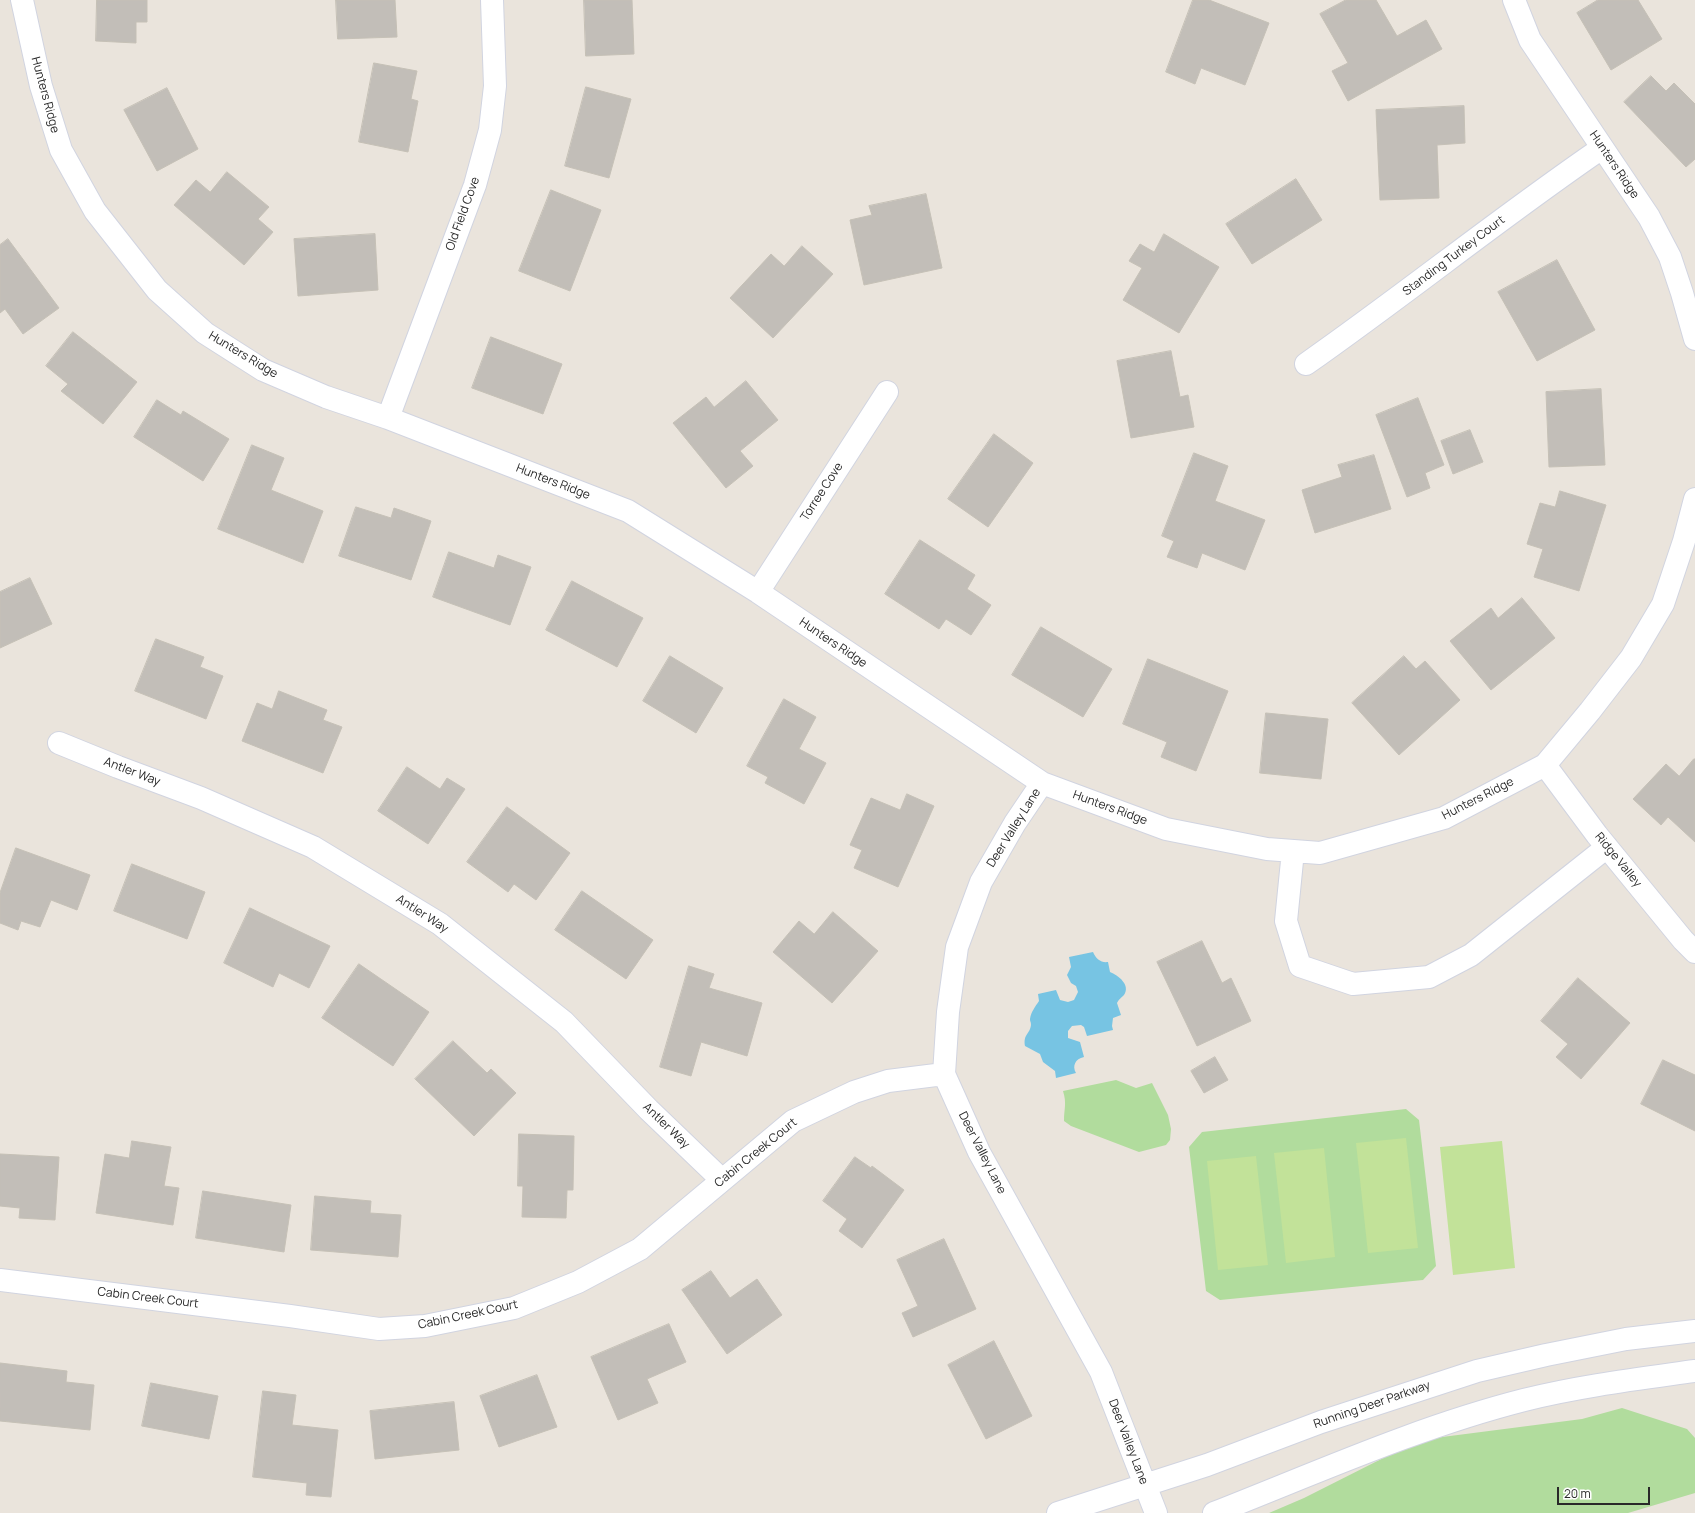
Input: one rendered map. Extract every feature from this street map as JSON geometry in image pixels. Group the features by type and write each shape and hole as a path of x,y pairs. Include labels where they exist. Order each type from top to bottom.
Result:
{"street":[{"name":"Hunters Ridge","path":"22,0 41,86 61,150 95,211 157,290 205,333 263,370 326,397 388,418 628,511 758,592 1042,783 1166,829 1267,849 1320,853 1444,818 1545,765 1590,712 1631,658 1664,604 1684,541 1695,499"},
{"name":"Old Field Cove","path":"388,418 475,185 490,130 494,86 492,0"},
{"name":"Hunters Ridge","path":"1514,0 1530,40 1649,217 1670,257 1695,339"},
{"name":"Standing Turkey Court","path":"1306,364 1369,319 1550,183 1602,148"},
{"name":"Torree Cove","path":"758,592 887,392"},
{"name":"Antler Way","path":"59,743 201,798 313,847 440,924 564,1022 649,1110 722,1180"},
{"name":"Ridge Valley","path":"1545,765 1607,847 1683,940 1695,952"},
{"name":"Deer Valley Lane","path":"1042,783 1015,823 981,882 957,947 948,1012 944,1074 979,1152 1101,1372 1156,1513"},
{"path":"1293,851 1286,921 1300,966 1353,984 1429,977 1471,956 1607,847"},
{"name":"Cabin Creek Court","path":"0,1280 290,1316 379,1329 425,1326 514,1308 578,1282 640,1249 793,1121 847,1095 888,1081 944,1074"},
{"name":"Running Deer Parkway","path":"1058,1513 1207,1465 1321,1422 1477,1371 1546,1354 1626,1339 1695,1332"},
{"path":"1214,1513 1411,1435 1466,1416 1525,1400 1578,1389 1695,1371"}],"green space":[{"path":"1116,1080 1136,1088 1152,1083 1168,1115 1171,1129 1170,1140 1166,1145 1139,1152 1071,1126 1064,1121 1065,1103 1063,1091"},
{"path":"1406,1109 1419,1120 1436,1266 1423,1280 1220,1300 1206,1291 1189,1147 1202,1132"},
{"path":"1406,1138 1418,1248 1368,1253 1356,1143"},
{"path":"1502,1141 1515,1268 1453,1275 1440,1147"},
{"path":"1324,1148 1335,1257 1286,1263 1274,1153"},
{"path":"1256,1156 1268,1265 1218,1270 1207,1161"},
{"path":"1622,1408 1687,1429 1695,1438 1695,1493 1628,1513 1269,1513 1304,1498 1419,1440 1582,1419"}],"water":[{"path":"1093,952 1099,960 1108,962 1110,972 1117,975 1125,984 1126,991 1117,1003 1121,1015 1113,1018 1113,1030 1087,1036 1084,1027 1081,1025 1072,1026 1068,1031 1068,1038 1080,1042 1084,1057 1078,1059 1074,1065 1076,1073 1056,1078 1055,1071 1043,1062 1040,1054 1025,1046 1025,1039 1031,1025 1031,1016 1039,1001 1038,994 1056,990 1060,1000 1068,1002 1074,1000 1078,992 1076,986 1071,983 1067,975 1071,967 1069,957"}],"building":[{"path":"97,0 147,0 147,22 136,22 136,43 96,41"},
{"path":"336,0 395,0 397,37 338,39"},
{"path":"584,0 632,0 634,54 586,56"},
{"path":"1193,0 1209,0 1269,23 1245,85 1201,68 1195,84 1166,72"},
{"path":"1346,0 1376,0 1397,36 1426,20 1442,49 1348,101 1332,71 1348,63 1320,14"},
{"path":"1598,0 1638,0 1662,39 1611,70 1577,13"},
{"path":"374,63 417,71 411,99 418,101 408,152 359,142"},
{"path":"1651,76 1666,91 1674,83 1695,104 1695,159 1686,167 1624,102"},
{"path":"586,87 631,99 609,178 565,166"},
{"path":"167,88 198,149 157,171 124,110"},
{"path":"1464,106 1465,143 1437,145 1439,198 1380,200 1376,110"},
{"path":"227,172 269,207 258,219 273,232 244,265 174,205 196,180 210,192"},
{"path":"1296,179 1322,220 1252,264 1226,224"},
{"path":"551,190 601,210 570,291 519,271"},
{"path":"926,194 942,268 864,285 850,220 872,215 869,206"},
{"path":"375,234 378,290 298,296 294,239"},
{"path":"1164,234 1219,267 1179,333 1123,300 1142,268 1129,261 1140,244 1154,252"},
{"path":"8,239 59,308 23,334 5,309 0,313 0,245"},
{"path":"802,246 833,274 773,338 730,298 771,254 784,266"},
{"path":"1557,260 1595,330 1537,361 1498,292"},
{"path":"73,332 137,382 103,424 61,391 68,384 46,366"},
{"path":"491,337 562,364 543,414 472,388"},
{"path":"1171,351 1180,397 1188,395 1194,427 1131,438 1117,361"},
{"path":"746,381 778,420 740,451 753,466 726,488 673,423 706,397 714,407"},
{"path":"1601,389 1605,465 1549,467 1546,392"},
{"path":"1418,398 1444,465 1425,473 1430,488 1407,497 1376,415"},
{"path":"157,400 181,415 183,411 229,439 203,481 134,437"},
{"path":"1470,430 1483,462 1453,474 1441,441"},
{"path":"994,434 1033,463 988,527 948,499"},
{"path":"252,445 284,458 271,490 323,511 303,563 218,529"},
{"path":"1194,453 1228,466 1215,501 1265,520 1245,570 1202,553 1197,568 1167,557 1174,541 1162,536"},
{"path":"1374,455 1391,509 1315,533 1302,490 1342,477 1338,465"},
{"path":"1560,491 1606,505 1579,591 1534,577 1543,549 1527,544 1540,503 1555,507"},
{"path":"356,507 391,518 394,508 431,521 411,580 339,556"},
{"path":"920,540 975,575 967,589 991,605 971,635 946,619 939,629 885,594"},
{"path":"449,552 494,568 498,555 531,567 510,625 433,597"},
{"path":"30,578 52,624 0,648 0,592"},
{"path":"572,581 643,618 617,667 546,630"},
{"path":"1522,598 1555,638 1491,690 1450,641 1491,608 1498,618"},
{"path":"1041,627 1112,669 1083,717 1012,675"},
{"path":"156,639 204,657 200,667 223,676 206,719 135,691"},
{"path":"670,656 723,688 696,733 643,701"},
{"path":"1404,656 1416,669 1425,661 1460,700 1399,755 1352,703"},
{"path":"1148,659 1228,691 1196,771 1161,757 1167,742 1123,724"},
{"path":"279,691 327,710 323,720 342,727 323,773 242,741 257,703 272,709"},
{"path":"784,699 816,717 799,749 826,763 804,804 765,783 768,777 747,766"},
{"path":"1266,713 1328,719 1321,779 1260,773"},
{"path":"1694,759 1695,842 1668,817 1661,825 1633,799 1666,764 1679,776"},
{"path":"407,767 440,789 447,778 465,789 428,844 378,811"},
{"path":"907,794 934,806 898,887 854,868 862,850 850,845 871,798 900,810"},
{"path":"507,807 570,853 536,900 514,884 508,892 467,862"},
{"path":"16,848 90,875 77,910 51,900 40,927 21,921 18,930 0,923 0,893"},
{"path":"132,864 205,892 187,939 114,911"},
{"path":"582,891 653,940 626,979 555,930"},
{"path":"250,908 330,946 309,988 279,973 273,987 224,963"},
{"path":"833,912 878,951 832,1003 773,952 799,921 814,934"},
{"path":"1202,941 1222,983 1231,978 1251,1021 1197,1046 1157,962"},
{"path":"359,964 429,1012 393,1066 322,1018"},
{"path":"689,966 714,974 709,988 762,1003 747,1056 701,1042 691,1076 660,1067"},
{"path":"1578,978 1630,1023 1581,1079 1556,1057 1568,1044 1541,1021"},
{"path":"453,1041 487,1073 491,1069 516,1093 474,1136 415,1079"},
{"path":"1215,1057 1228,1080 1204,1093 1191,1071"},
{"path":"1663,1060 1695,1075 1695,1131 1641,1104"},
{"path":"519,1134 574,1136 573,1190 567,1190 566,1218 522,1217 523,1186 518,1186"},
{"path":"132,1141 171,1147 164,1186 179,1188 173,1225 96,1213 105,1154 129,1158"},
{"path":"0,1154 59,1157 55,1220 19,1218 20,1208 0,1206"},
{"path":"855,1157 871,1168 872,1166 904,1190 862,1248 839,1231 847,1219 823,1201"},
{"path":"203,1191 291,1205 284,1252 196,1238"},
{"path":"315,1196 371,1201 370,1213 401,1215 398,1257 311,1250"},
{"path":"944,1239 976,1309 913,1337 902,1313 918,1306 897,1260"},
{"path":"711,1271 730,1298 757,1279 782,1315 727,1354 682,1290"},
{"path":"669,1324 686,1362 647,1379 658,1403 618,1420 591,1357"},
{"path":"994,1341 1032,1416 986,1439 948,1365"},
{"path":"0,1363 67,1371 66,1382 94,1385 90,1430 0,1421"},
{"path":"537,1375 557,1427 499,1447 480,1396"},
{"path":"151,1383 218,1396 209,1439 142,1426"},
{"path":"263,1391 296,1395 292,1425 338,1430 331,1497 306,1495 307,1483 253,1477"},
{"path":"454,1402 459,1450 375,1459 370,1411"}]}
